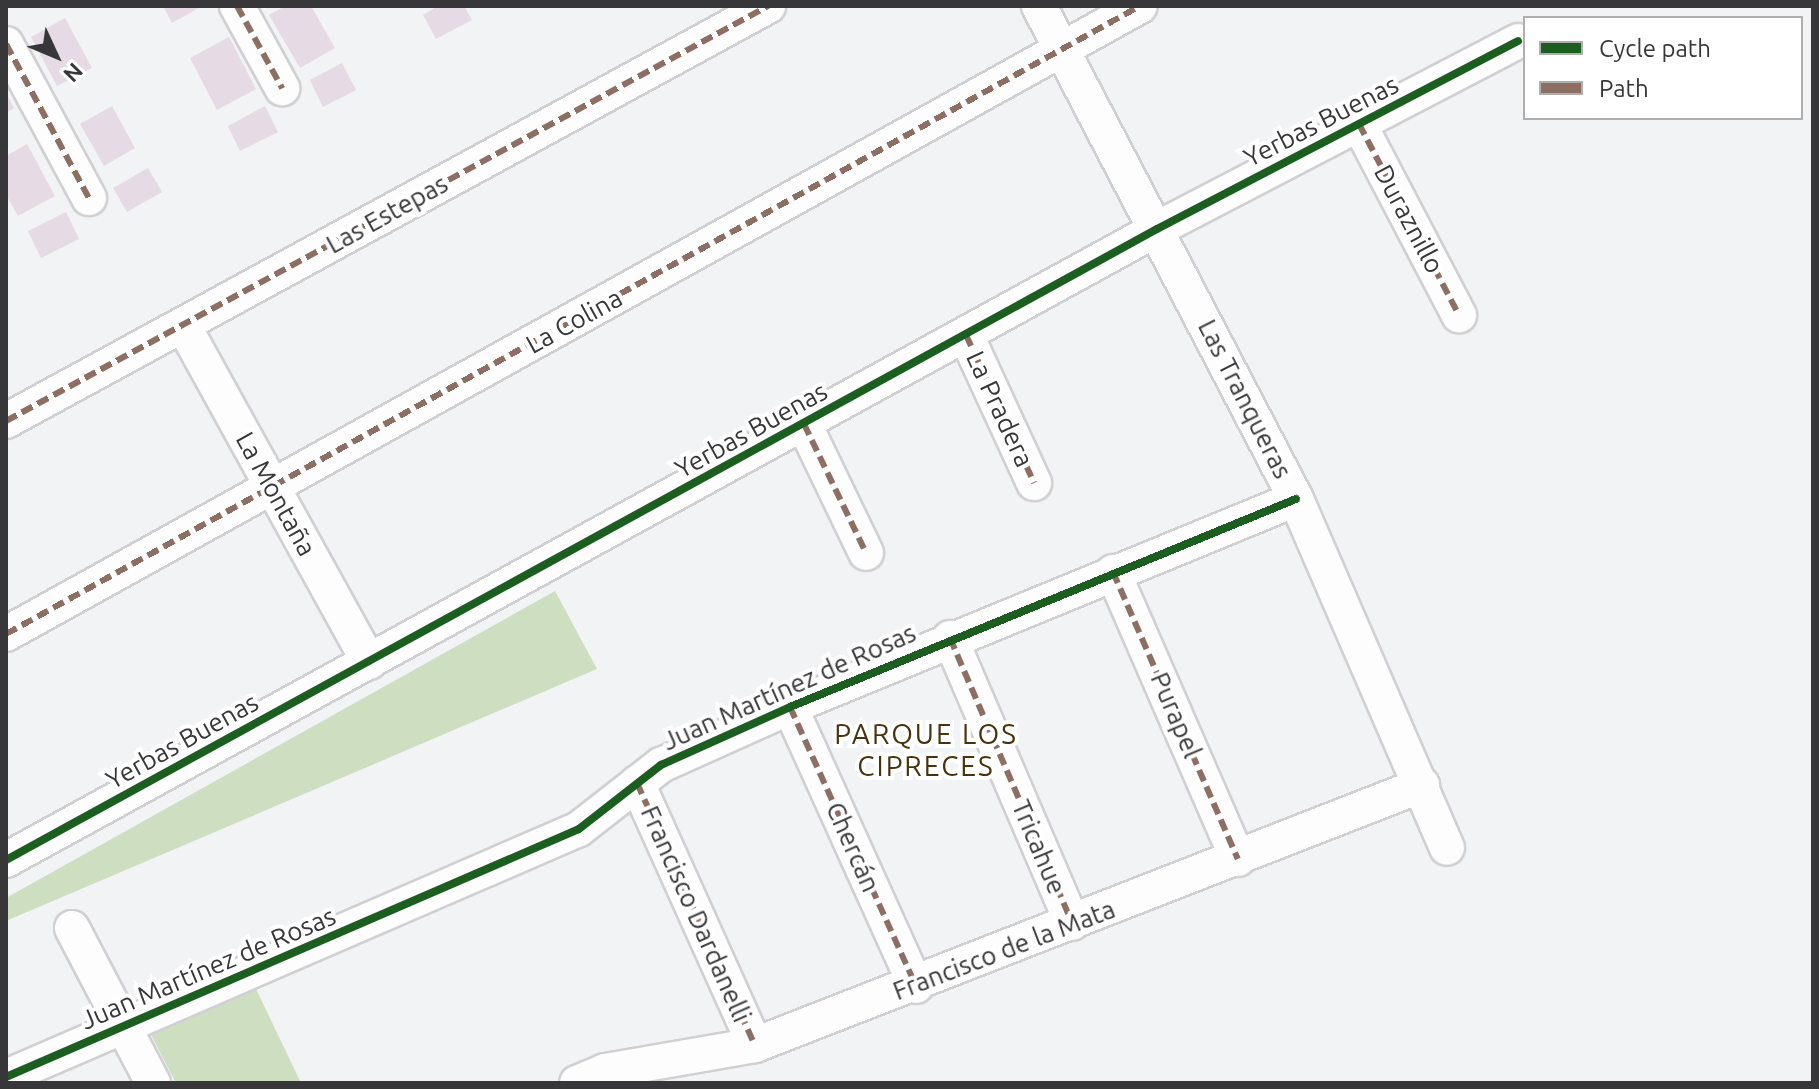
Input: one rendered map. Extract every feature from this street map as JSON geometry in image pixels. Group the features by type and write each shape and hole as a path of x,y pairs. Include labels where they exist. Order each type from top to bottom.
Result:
{"street":[{"path":"237,6 282,88"},
{"name":"Las Estepas","path":"6,421 768,6"},
{"name":"Las Tranqueras","path":"1039,6 1296,499 1447,848"},
{"name":"La Colina","path":"6,634 273,489 1140,6"},
{"name":"Yerbas Buenas","path":"6,860 1157,229 1518,41"},
{"path":"6,44 89,198"},
{"name":"Duraznillo","path":"1359,124 1459,315"},
{"name":"La Montaña","path":"183,325 369,662"},
{"name":"La Pradera","path":"966,335 1034,483"},
{"path":"804,424 866,553"},
{"name":"Juan Martínez de Rosas","path":"6,1077 579,829 637,783 790,707 950,638 1296,499"},
{"name":"Purapel","path":"1113,572 1238,859"},
{"name":"Tricahue","path":"950,638 1072,923"},
{"name":"Chercán","path":"790,707 916,986"},
{"name":"Francisco Dardanelli","path":"637,783 755,1045"},
{"name":"Francisco de la Mata","path":"577,1083 605,1071 755,1045 916,986 1422,785"},
{"path":"72,928 153,1083"}],"green space":[{"path":"555,591 597,669 6,921 6,898"},
{"path":"256,989 301,1083 176,1083 150,1033"}],"building":[{"path":"163,6 202,6 172,23"},
{"path":"285,6 311,6 335,48 300,68 269,15"},
{"path":"438,6 464,6 472,20 436,39 423,15"},
{"path":"65,18 92,68 57,86 31,37"},
{"path":"229,37 256,89 217,110 190,58"},
{"path":"342,63 356,90 323,107 310,80"},
{"path":"6,93 14,108 6,113"},
{"path":"112,106 135,148 104,166 80,124"},
{"path":"265,106 278,132 240,151 228,126"},
{"path":"27,144 55,196 18,216 6,195 6,156"},
{"path":"148,168 162,192 127,212 113,188"},
{"path":"66,212 79,239 41,258 28,231"}],"marked path":[{"path":"237,6 282,88"},
{"path":"6,421 768,6"},
{"path":"6,634 1140,6"},
{"path":"6,44 89,198"},
{"path":"1359,124 1459,315"},
{"path":"966,335 1034,483"},
{"path":"804,424 866,553"},
{"path":"1113,572 1238,859"},
{"path":"950,638 1072,923"},
{"path":"790,707 916,986"},
{"path":"637,783 755,1045"}],"cycle path":[{"path":"6,860 1157,229 1518,41"},
{"path":"6,1077 579,829 661,765 790,707 1296,499"}],"district":[{"name":"PARQUE LOS CIPRECES","path":"926,750"}]}
